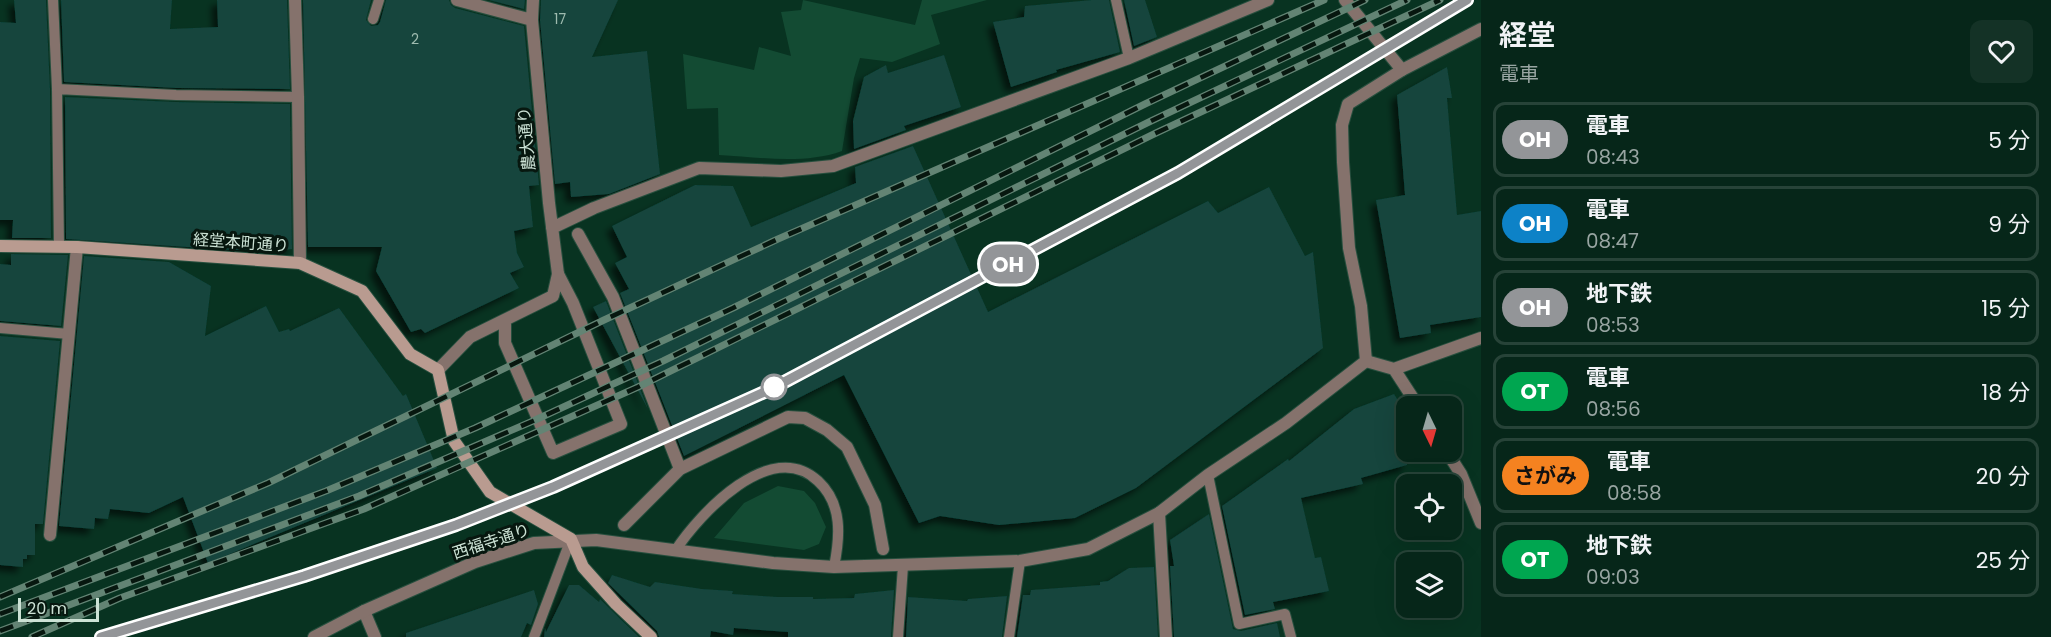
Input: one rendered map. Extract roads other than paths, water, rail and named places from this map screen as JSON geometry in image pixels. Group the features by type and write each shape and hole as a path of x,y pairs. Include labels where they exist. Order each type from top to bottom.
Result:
{"main road":[{"name":"経堂本町通り","path":"0,246 78,247 300,263 362,291 410,354 438,370"},
{"name":"西福寺通り","path":"438,370 454,441 490,492 571,539"},
{"path":"571,539 583,567 616,604 651,637"}],"street":[{"path":"295,0 300,263"},
{"path":"457,0 532,20"},
{"name":"農大通り","path":"533,0 532,20 558,274"},
{"path":"552,228 594,208 699,168 781,171 833,166 1129,58 1269,0"},
{"path":"1346,0 1402,70"},
{"path":"1366,361 1361,306 1349,248 1342,125 1348,104 1402,70 1481,29"},
{"path":"578,234 613,297 680,469"},
{"path":"50,535 78,247"},
{"path":"506,320 504,343 553,453 621,424 573,303 558,274"},
{"path":"438,370 470,337 553,296 558,274"},
{"path":"1366,361 1394,369 1481,338"},
{"path":"571,539 613,541 773,563 834,567 1020,561 1088,549 1159,513 1208,475 1286,423 1366,361"},
{"path":"1394,369 1412,396"},
{"path":"624,525 680,469 788,417 806,418 827,430 847,447 875,505 883,549"},
{"path":"1453,462 1461,474 1481,523"},
{"path":"1159,513 1166,637"},
{"name":"西福寺通り","path":"314,637 364,611 474,562 534,543 571,539"},
{"path":"364,611 375,637"}],"lane":[{"path":"53,0 57,89 59,247"},
{"path":"373,19 379,0"},
{"path":"1116,0 1129,58"},
{"path":"57,89 176,95 298,97"},
{"path":"0,328 69,334"},
{"path":"675,551 689,530 711,506 734,489 756,475 780,468 796,468 812,475 828,490 838,516 839,541 834,567"},
{"path":"1208,475 1239,624 1285,614 1291,637"},
{"path":"534,637 571,539"},
{"path":"1009,637 1020,561"},
{"path":"898,637 903,566"}],"railway":[{"path":"0,597 268,483 604,320 778,239 1324,0"},
{"path":"0,614 326,491 475,428 733,308 1145,104 1365,0"},
{"path":"0,631 359,496 533,421 663,361 1151,121 1407,0"},
{"path":"32,637 120,598 364,509 638,387 1156,133 1440,0"},
{"path":"101,637 304,576 456,525 553,487 771,389 1178,173 1467,0"}],"train":[{"name":"OH","path":"101,637 304,576 456,525 553,487 771,389 1178,173 1467,0"}]}
